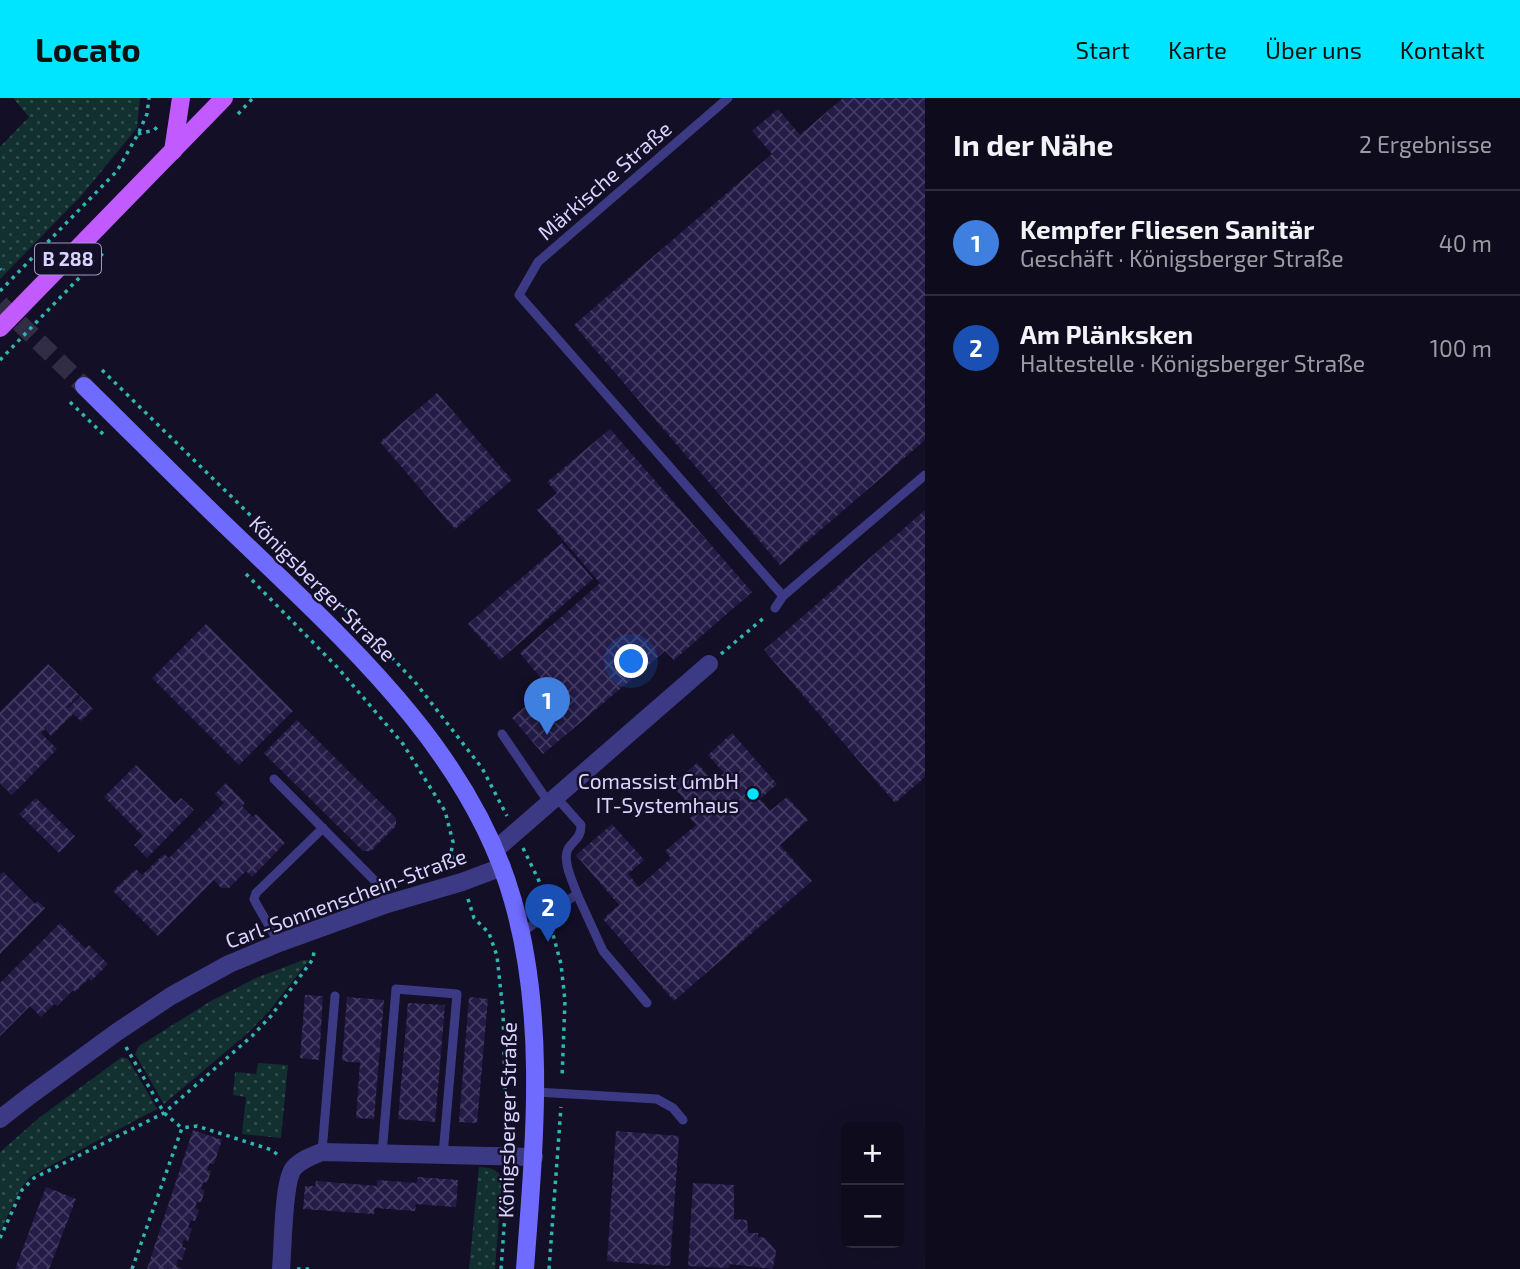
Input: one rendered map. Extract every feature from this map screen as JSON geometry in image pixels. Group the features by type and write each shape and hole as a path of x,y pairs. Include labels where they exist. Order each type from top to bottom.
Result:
{"main road":[{"path":"173,151 181,98"},
{"name":"B 288","path":"0,328 224,98"}],"street":[{"name":"Königsberger Straße","path":"84,386 382,679 443,757 476,808 502,867 513,901 532,1004 536,1092 526,1269"},
{"path":"495,850 709,664"},
{"name":"Carl-Sonnenschein-Straße","path":"0,1119 117,1032 171,996 229,964 387,904 502,867"},
{"path":"281,1269 287,1183 293,1169 307,1158 322,1152 534,1157"}],"lane":[{"name":"Märkische Straße","path":"728,98 537,262 519,295 783,596"},
{"path":"775,608 783,596 925,475"},
{"path":"502,734 553,800 581,825 581,834 567,851 566,860 577,894 603,951 646,1003"},
{"path":"274,779 376,882 387,904"},
{"path":"279,943 254,899 256,893 323,828"},
{"path":"520,933 577,894"},
{"path":"382,1154 396,989 457,994 443,1155"},
{"path":"322,1152 335,996"},
{"path":"536,1092 657,1099 673,1108 683,1120"}],"path":[{"path":"0,291 117,171 138,134 149,98"},
{"path":"0,360 113,242"},
{"path":"102,370 340,603 415,682 482,768 540,883 561,964 565,1000 562,1094 549,1269"},
{"path":"70,402 108,439"},
{"path":"242,570 338,668 403,744 445,811 453,842 451,853 474,918 489,933 497,956 503,1012 509,1157 501,1269"},
{"path":"709,664 775,608"},
{"path":"0,1238 22,1190 34,1178 164,1113 271,1016 313,959 316,930"},
{"path":"117,1032 164,1113 182,1128 197,1126 272,1150 293,1169"},
{"path":"132,1269 182,1128"}],"green space":[{"path":"13,98 140,98 137,128 81,196 0,279 0,147 29,117"},
{"path":"309,960 249,1032 164,1104 135,1054 139,1046 211,1001 256,978"},
{"path":"122,1057 128,1059 157,1109 31,1176 21,1188 0,1232 0,1152 40,1117"},
{"path":"258,1063 288,1065 281,1138 242,1134 246,1097 233,1095 235,1072 256,1074"},
{"path":"479,1167 490,1168 502,1179 495,1269 469,1269"}],"building":[{"path":"843,98 925,98 925,440 780,565 574,325 772,154 752,131 778,109 800,135"},
{"path":"437,393 512,480 455,529 380,442"},
{"path":"610,429 752,592 674,660 665,651 543,754 512,718 548,687 520,653 600,583 537,510 557,493 547,482"},
{"path":"925,510 925,777 895,803 764,650"},
{"path":"562,543 593,579 500,660 468,624"},
{"path":"206,624 293,711 239,765 152,678"},
{"path":"48,664 79,695 68,708 80,696 93,709 81,721 73,714 51,736 45,729 41,733 57,749 12,795 0,783 0,712"},
{"path":"297,720 396,818 396,826 371,851 363,851 264,753"},
{"path":"732,733 777,784 760,799 770,811 787,797 808,820 780,845 812,881 674,1001 603,919 619,905 576,855 612,824 644,860 628,874 639,887 671,858 665,851 696,825 690,818 696,813 672,785 697,763 714,782 724,773 708,755"},
{"path":"136,765 175,804 181,798 194,810 147,858 134,845 143,836 104,797"},
{"path":"226,783 245,803 242,806 253,817 256,814 285,843 252,877 246,871 229,888 221,888 214,880 158,936 113,891 136,869 142,875 164,854 169,858 224,803 215,794"},
{"path":"36,798 75,836 59,853 19,814"},
{"path":"3,872 35,904 38,901 45,908 0,954 0,875"},
{"path":"60,923 85,948 89,945 108,964 91,981 89,978 41,1017 30,1006 0,1036 0,983"},
{"path":"305,995 323,996 319,1060 300,1058"},
{"path":"347,997 384,1000 374,1119 356,1118 360,1063 342,1061"},
{"path":"469,997 488,999 477,1123 459,1122"},
{"path":"408,1003 445,1005 435,1122 398,1119"},
{"path":"193,1130 222,1140 214,1164 210,1163 207,1170 211,1171 207,1183 203,1182 201,1189 205,1190 201,1203 197,1201 195,1208 199,1210 195,1221 191,1220 188,1227 192,1229 188,1241 184,1239 182,1247 186,1248 182,1260 178,1259 176,1266 183,1269 147,1269"},
{"path":"616,1131 679,1136 670,1266 607,1261"},
{"path":"418,1177 458,1180 456,1207 416,1204 415,1211 375,1208 374,1214 303,1209 305,1186 315,1186 316,1181 377,1186 377,1180 417,1183"},
{"path":"693,1183 734,1185 734,1219 747,1220 748,1233 758,1233 758,1237 765,1238 776,1251 773,1269 730,1264 729,1268 688,1266"},
{"path":"46,1187 76,1199 49,1269 15,1269"}],"tunnel":[{"path":"0,304 84,386"}],"place":[{"name":"Kempfer Fliesen Sanitär","path":"547,735"},
{"name":"Comassist GmbH IT-Systemhaus","path":"753,794"},
{"name":"Am Plänksken","path":"548,942"}]}
